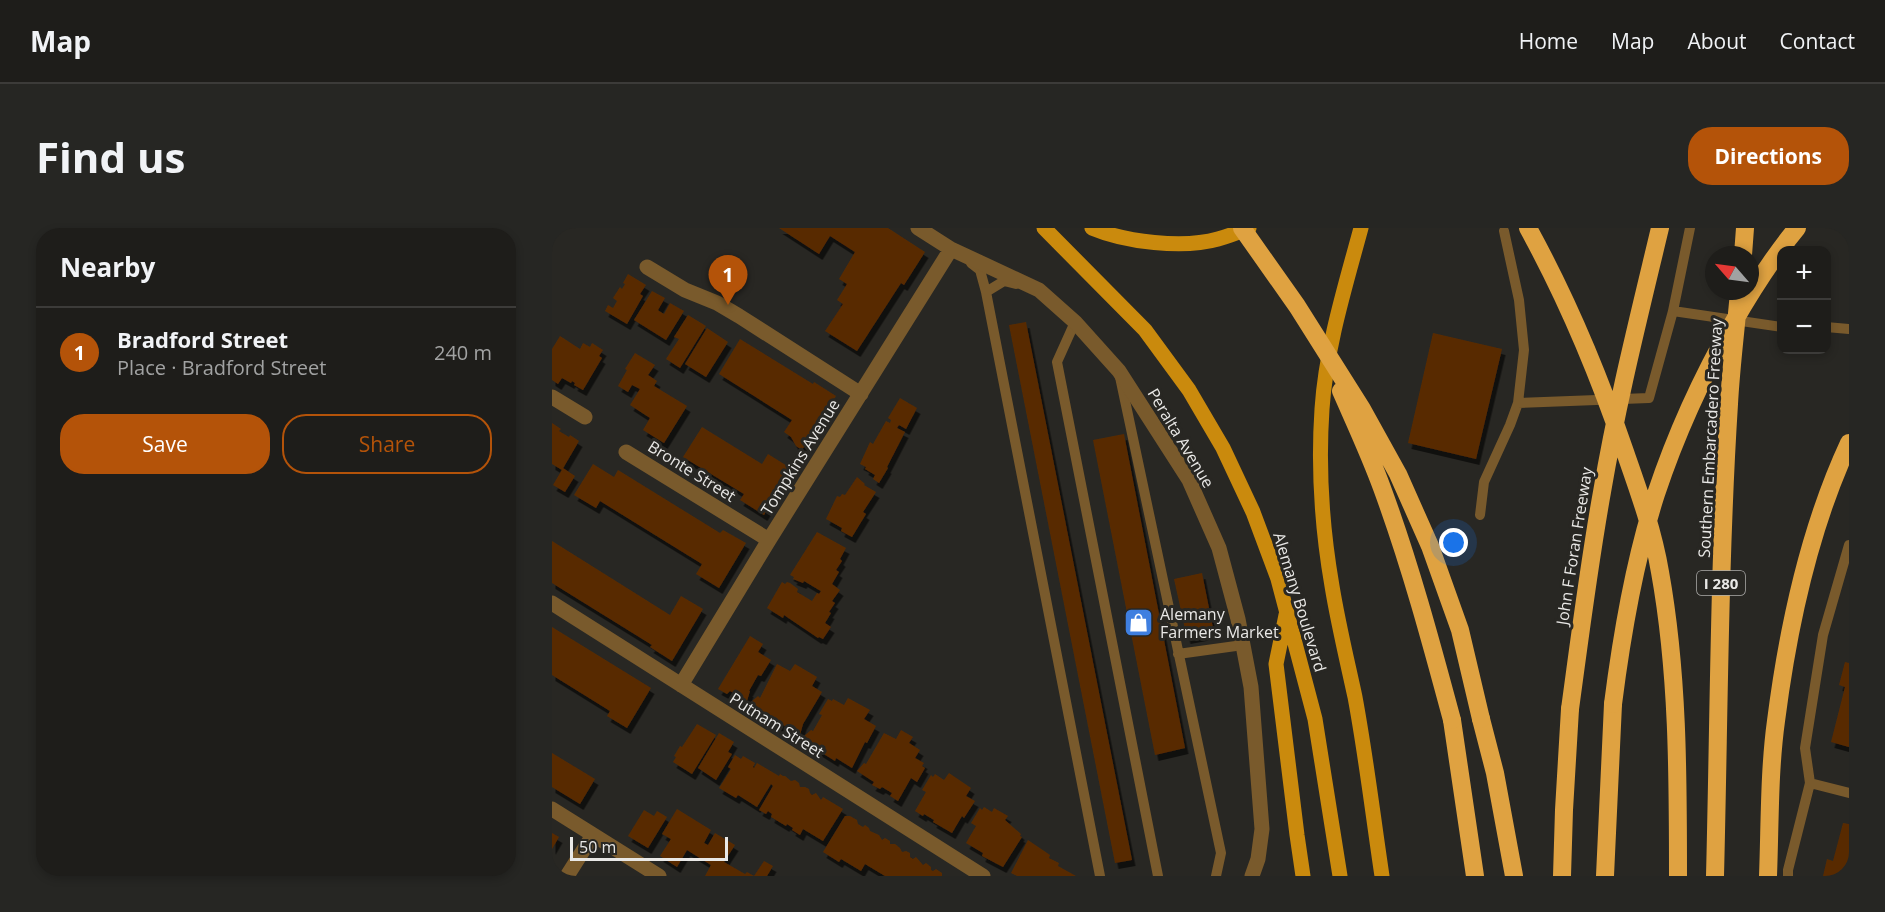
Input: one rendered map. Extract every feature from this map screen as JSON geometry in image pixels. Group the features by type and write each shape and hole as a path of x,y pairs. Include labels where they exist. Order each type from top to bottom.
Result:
{"highway":[{"path":"1242,228 1271,268 1362,409 1398,474 1430,546 1460,630 1495,773 1514,876"},
{"path":"1528,228 1559,287 1601,382 1636,483 1660,569 1675,697 1678,876"},
{"name":"John F Foran Freeway","path":"1562,876 1570,709 1585,594 1602,490 1623,386 1660,228"},
{"path":"1744,246 1745,228"},
{"path":"1605,876 1613,704 1622,634 1656,494 1683,423 1712,360 1752,291 1797,228"},
{"name":"Southern Embarcadero Freeway","path":"1715,876 1723,536 1729,403 1738,300"},
{"path":"1322,345 1385,496 1428,630 1452,720 1475,876"},
{"path":"1768,876 1776,722 1791,632 1810,549 1840,462 1849,443"}],"main road":[{"name":"Alemany Boulevard","path":"1044,228 1145,330 1189,390 1223,448 1253,512 1287,609 1315,719 1340,876"},
{"path":"1092,228 1124,238 1155,243 1216,240 1250,228"},
{"name":"Alemany Boulevard","path":"1361,228 1334,330 1327,368 1322,409 1322,494 1325,541 1332,586 1355,698 1382,876"},
{"path":"1287,609 1276,664 1303,876"}],"street":[{"name":"Peralta Avenue","path":"918,228 951,249 1039,290 1075,322 1119,371 1189,480 1218,548 1238,619 1251,687 1262,829 1258,859 1252,876"},
{"name":"Tompkins Avenue","path":"681,685 951,249"},
{"path":"647,267 685,290 717,303 740,316 861,394"},
{"path":"552,398 585,417"},
{"name":"Bronte Street","path":"626,452 769,540"},
{"name":"Putnam Street","path":"552,603 983,876"},
{"path":"552,809 659,876"},
{"path":"567,876 593,835"}],"lane":[{"path":"1518,403 1649,398 1673,311 1690,228"},
{"path":"1480,515 1484,482 1518,403 1524,350 1519,300 1504,231"},
{"path":"951,249 980,270 986,292 1100,876"},
{"path":"986,292 1004,281 1039,290"},
{"path":"1673,311 1777,326"},
{"path":"1075,322 1057,362 1158,876"},
{"path":"1831,327 1849,329"},
{"path":"1119,371 1221,853 1216,876"},
{"path":"1788,876 1810,783 1805,748 1823,635 1849,545"},
{"path":"1178,654 1243,645"},
{"path":"1810,783 1849,793"}],"building":[{"path":"779,228 888,228 925,252 904,285 901,283 857,351 825,331 843,304 837,300 847,284 839,279 855,252 830,236 819,254"},
{"path":"628,274 646,285 640,294 643,296 627,324 605,311 608,305 613,308 617,301 613,298 620,287 622,289"},
{"path":"652,291 665,298 659,311 664,314 670,303 684,311 666,340 634,320"},
{"path":"688,315 706,326 680,368 666,359 679,339 674,337"},
{"path":"1026,322 1132,860 1115,863 1009,325"},
{"path":"707,328 728,342 706,377 685,364"},
{"path":"1433,333 1502,349 1476,459 1408,443"},
{"path":"560,336 580,349 583,343 590,347 592,343 603,350 599,356 602,358 583,390 574,385 572,381 571,383 562,378 558,384 552,380 552,349"},
{"path":"740,339 836,396 802,450 784,432 792,420 719,374"},
{"path":"635,353 655,365 648,375 657,381 654,386 687,406 664,443 643,430 650,418 630,405 640,389 632,385 628,392 618,386"},
{"path":"900,398 917,408 906,429 899,425 897,428 905,432 879,483 873,479 875,475 860,464 870,442 873,444 886,421 890,423 891,420 888,418"},
{"path":"552,423 561,429 559,431 579,441 562,470 552,464"},
{"path":"702,427 762,464 768,454 792,469 764,515 740,500 744,494 683,457"},
{"path":"1124,434 1185,748 1155,755 1093,440"},
{"path":"593,464 614,477 618,470 720,533 723,530 746,543 719,588 696,574 702,564 600,501 596,508 574,495"},
{"path":"563,468 575,476 565,492 553,485"},
{"path":"857,477 864,485 876,492 863,512 866,514 852,537 826,519 837,496 845,495"},
{"path":"817,532 846,548 836,570 839,572 832,584 840,590 832,601 835,603 825,623 831,627 823,639 784,615 783,618 767,608 782,582 790,583 798,589 797,592 812,601 821,591 804,581 803,583 793,579 794,577 790,575"},
{"path":"552,541 670,615 681,596 703,609 672,661 650,647 652,645 552,583"},
{"path":"1202,573 1214,633 1187,638 1174,579"},
{"path":"552,627 651,688 627,728 607,716 610,711 552,675"},
{"path":"750,636 763,644 758,652 771,660 761,676 758,675 749,691 747,701 730,691 727,694 718,689"},
{"path":"1845,662 1849,663 1849,747 1831,742 1845,687 1839,685"},
{"path":"777,664 790,671 795,664 817,677 812,686 822,692 803,724 800,735 765,718 767,715 750,703 758,696 760,698"},
{"path":"848,698 870,710 864,719 876,726 852,768 836,758 835,761 803,741 805,738 803,737 811,730 813,731 828,699 844,705"},
{"path":"697,724 716,735 692,774 673,762 680,746 682,747"},
{"path":"901,730 913,737 909,743 920,750 915,758 924,763 922,766 925,768 917,782 911,778 898,801 890,796 892,793 882,787 880,789 872,785 874,782 857,771 864,763 866,764 884,733 896,739"},
{"path":"719,733 734,742 728,752 732,754 716,780 698,768"},
{"path":"552,753 595,779 580,804 552,787"},
{"path":"735,755 741,759 743,756 755,763 754,768 757,763 779,776 780,774 791,781 795,780 800,787 809,789 812,795 816,793 821,800 823,797 843,809 823,841 803,829 800,835 787,824 786,826 771,817 772,814 768,811 766,814 759,810 773,786 771,784 757,807 738,795 736,798 719,788 731,769 728,767"},
{"path":"949,773 971,788 966,796 975,801 964,818 962,816 952,833 924,814 923,816 915,811 926,792 922,790 931,775 933,777 935,774 944,780"},
{"path":"984,807 992,812 994,808 1008,816 1005,820 1022,837 1003,867 982,856 983,853 966,843 976,826 971,823 980,808 982,810"},
{"path":"677,809 711,830 704,843 708,845 715,833 735,845 724,862 745,874 747,872 754,876 705,876 711,865 687,850 677,867 660,856 671,839 662,834"},
{"path":"644,810 654,816 657,811 667,817 648,848 628,836"},
{"path":"845,816 857,820 858,824 863,827 865,825 882,840 885,838 890,841 890,844 895,844 900,848 902,852 910,853 910,857 913,859 916,857 923,865 926,863 931,867 931,870 936,869 942,873 942,876 885,876 865,864 861,871 841,859 839,862 823,852"},
{"path":"1843,823 1849,824 1849,876 1823,876 1827,859 1833,861"},
{"path":"552,833 559,837 552,849"},
{"path":"1028,840 1050,855 1049,858 1059,863 1058,866 1076,876 1017,876 1011,873"},
{"path":"764,861 773,866 767,876 754,876"}],"place":[{"name":"Bradford Street","path":"728,305"},
{"name":"Alemany Farmers Market","path":"1139,623"}]}
